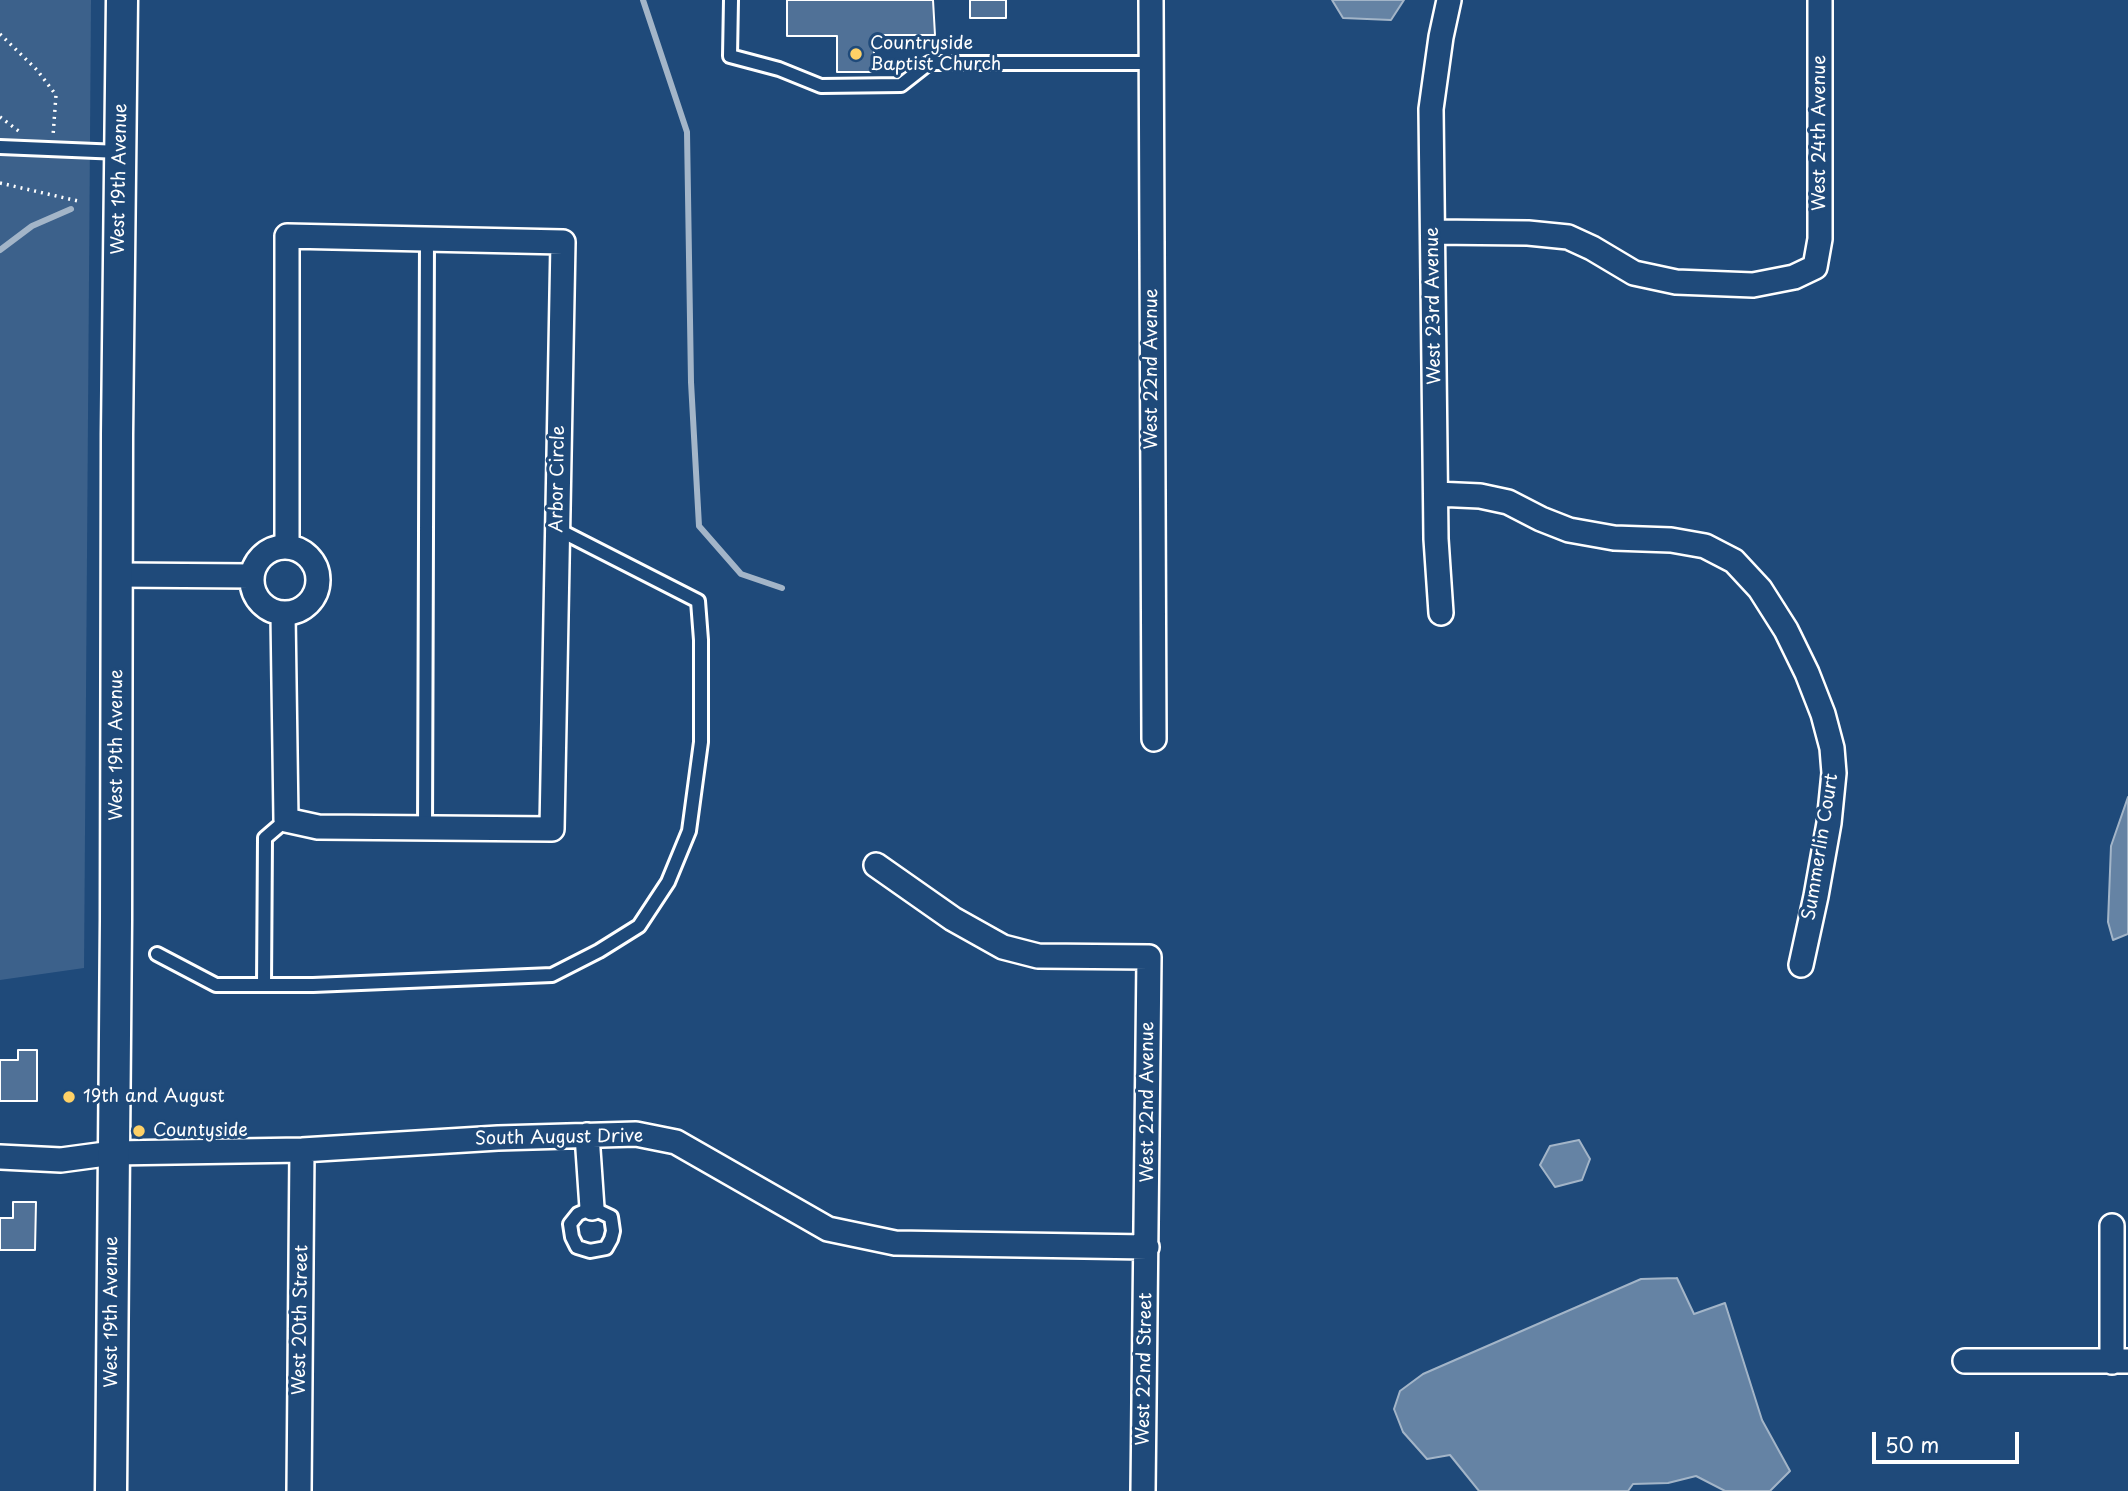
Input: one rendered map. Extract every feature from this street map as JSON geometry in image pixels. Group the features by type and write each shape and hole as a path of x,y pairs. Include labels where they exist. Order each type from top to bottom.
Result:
{"street":[{"name":"West 19th Avenue","path":"111,1491 122,0"},
{"name":"West 22nd Avenue","path":"1151,0 1154,739"},
{"name":"West 23rd Avenue","path":"1441,613 1436,539 1431,109 1448,0"},
{"name":"West 24th Avenue","path":"1433,232 1528,233 1568,237 1634,273 1676,282 1753,285 1794,277 1815,267 1820,239 1819,0"},
{"name":"Arbor Circle","path":"286,820 318,827 552,829 563,242 287,236 287,546"},
{"name":"Summerlin Court","path":"1436,494 1480,496 1508,502 1569,530 1614,538 1671,540 1705,546 1734,561 1760,589 1786,630 1807,673 1823,714 1832,748 1835,774 1829,823 1801,965"},
{"path":"287,546 297,548 313,562 318,582 311,602 303,609 283,614 272,611 256,597 251,576 254,566 268,551 287,546"},
{"path":"117,575 251,576"},
{"path":"283,614 286,820"},
{"name":"West 22nd Avenue","path":"876,865 953,919 1003,947 1038,956 1149,957 1147,1247"},
{"name":"South August Drive","path":"0,1157 61,1160 113,1153 302,1150 498,1138 636,1134 676,1142 828,1229 895,1244 1147,1247"},
{"path":"587,1135 592,1208"},
{"name":"West 20th Street","path":"299,1491 302,1150"},
{"path":"1965,1361 2120,1362 2112,1226"},
{"name":"West 22nd Street","path":"1143,1491 1147,1247"}],"lane":[{"path":"731,0 730,56 779,69 821,86 901,85 929,63 1150,63"},
{"path":"0,147 120,152"},
{"path":"425,830 428,239"},
{"path":"157,954 216,985 313,985 552,975 599,951 639,926 668,882 689,831 701,742 701,640 698,601 557,529"},
{"path":"264,985 265,838 286,820"}],"path":[{"path":"0,34 37,70 56,95 52,149"},
{"path":"0,183 78,201"}],"shaded area":[{"path":"0,0 91,0 84,968 0,980"},
{"path":"1332,0 1404,0 1391,20 1343,18"},
{"path":"2128,797 2128,934 2113,940 2108,922 2111,846"},
{"path":"1579,1140 1590,1159 1582,1180 1555,1187 1540,1165 1550,1146"},
{"path":"1677,1278 1694,1314 1725,1303 1762,1420 1790,1471 1770,1491 1725,1491 1696,1476 1668,1483 1633,1484 1628,1491 1479,1491 1450,1455 1427,1459 1403,1432 1394,1409 1400,1391 1423,1374 1641,1279"}],"building":[{"name":"Countryside Baptist Church","path":"787,0 933,0 935,35 874,35 874,72 837,72 837,36 787,36"},
{"path":"970,0 1006,0 1006,18 970,18"},
{"path":"18,1050 37,1050 37,1101 0,1101 0,1060 18,1060"},
{"path":"13,1202 36,1202 35,1250 0,1250 0,1218 13,1218"}],"waterway":[{"path":"643,0 687,132 691,382 699,526 741,574 782,588"},
{"path":"0,250 32,226 71,209"}],"place":[{"name":"Countryside Baptist Church","path":"856,54"},
{"name":"19th and August","path":"69,1097"},
{"name":"Countyside","path":"139,1131"}]}
